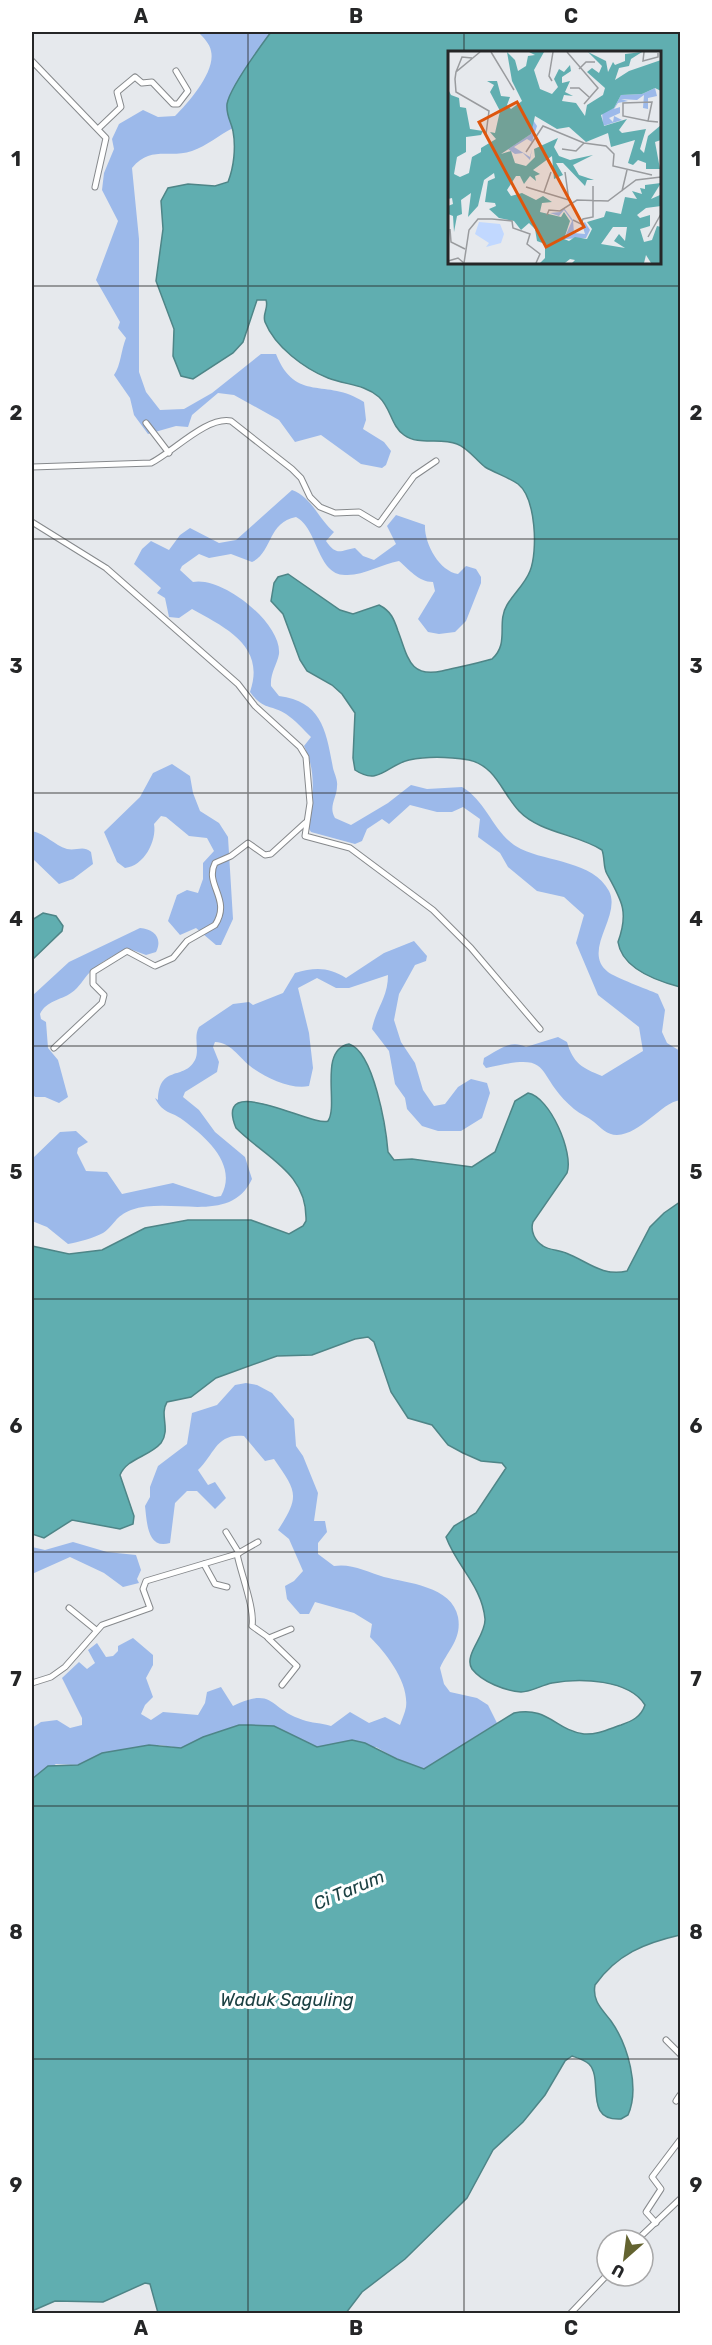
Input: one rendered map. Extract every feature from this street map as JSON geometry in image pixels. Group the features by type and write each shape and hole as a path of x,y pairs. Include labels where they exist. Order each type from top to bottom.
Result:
{"street":[{"path":"32,61 99,128 107,141 98,167 95,187"},
{"path":"99,128 121,107 117,92 135,77 142,83 152,82 173,104 177,104 188,91 176,71"},
{"path":"32,466 146,464 169,453 214,422 223,419 231,421 301,478 316,504 335,513 359,512 377,524 383,521 414,476 436,462"},
{"path":"146,423 169,453"},
{"path":"32,522 106,568 238,684 255,706 300,747 309,770 310,803 304,834 307,838 351,848 446,921 540,1029"},
{"path":"54,1048 102,1003 104,995 93,984 93,972 127,951 153,966 173,958 187,941 212,927 219,918 221,901 212,877 215,863 231,856 248,843 265,855 271,854 306,822"},
{"path":"226,1532 238,1554 246,1595 255,1617 252,1625 297,1666 282,1685"},
{"path":"32,1683 51,1677 65,1667 78,1656 96,1630 108,1622 150,1608 143,1589 146,1581 238,1554 258,1542"},
{"path":"204,1564 214,1584 226,1587"},
{"path":"69,1608 96,1630"},
{"path":"268,1638 291,1629"},
{"path":"666,2040 681,2054"},
{"path":"676,2101 681,2095"},
{"path":"656,2223 646,2212 661,2189 652,2178 681,2140"},
{"path":"650,2228 681,2199"},
{"path":"570,2313 595,2287"}],"shaded area":[{"path":"198,32 271,32 247,66 233,128 197,149 184,153 146,157 132,168 139,239 139,372 146,392 160,410 184,409 212,393 261,354 276,354 284,369 293,379 303,385 337,391 364,402 366,420 363,429 384,442 391,451 386,465 382,468 361,464 321,435 295,442 279,420 234,395 218,393 192,415 188,427 176,426 148,434 134,415 130,398 114,375 126,338 118,328 120,322 96,280 118,221 102,190 104,173 114,149 112,139 119,124 143,110 158,117 175,116 194,95 205,77 211,59 209,46"},
{"path":"292,490 310,503 334,532 326,541 336,551 355,548 363,556 374,560 396,544 387,526 396,515 425,525 430,548 445,568 458,574 466,566 476,569 481,577 481,583 466,621 455,632 439,634 428,632 418,619 435,591 433,582 418,577 399,561 359,574 336,573 323,560 309,531 296,517 280,525 264,552 252,562 231,554 209,558 199,554 180,570 193,582 205,582 219,586 234,594 261,616 271,629 279,654 271,686 279,696 305,704 320,720 328,742 337,781 333,806 335,818 351,825 388,803 411,785 427,789 462,787 471,793 497,828 512,843 532,853 581,868 602,881 612,901 600,944 601,964 608,972 658,994 665,1010 662,1032 667,1043 680,1051 680,1100 673,1102 634,1130 617,1135 604,1131 574,1109 561,1096 541,1068 534,1064 509,1063 486,1068 483,1064 484,1058 505,1046 515,1044 526,1047 558,1037 567,1042 572,1055 579,1064 602,1076 643,1051 639,1027 598,995 576,943 584,915 564,897 537,891 508,867 500,853 478,837 480,819 463,807 452,812 437,812 410,805 389,824 382,819 367,829 362,841 355,844 311,832 308,827 312,775 304,746 311,737 289,716 259,702 250,692 253,676 252,662 240,640 230,631 192,609 179,618 169,617 165,598 157,593 161,588 134,564 142,549 151,541 169,550 180,535 190,528 219,543 236,540"},
{"path":"172,764 190,776 200,811 219,823 228,837 233,919 221,945 216,945 196,928 180,935 168,921 177,895 187,890 198,893 203,879 203,863 214,851 207,838 189,836 166,817 161,816 154,824 153,838 148,852 138,863 125,868 117,862 104,832 140,797 153,773"},
{"path":"32,831 67,849 88,850 91,852 93,864 73,879 59,884 32,858"},
{"path":"140,928 156,935 158,947 156,952 146,955 127,948 94,968 77,988 50,1003 40,1014 41,1019 46,1022 48,1048 58,1060 68,1097 59,1103 45,1097 35,1097 32,1093 32,996 69,962"},
{"path":"414,941 427,956 426,961 415,965 399,994 394,1020 401,1042 415,1063 423,1090 434,1106 445,1104 458,1087 471,1079 487,1083 490,1093 482,1118 461,1131 438,1131 422,1126 407,1109 405,1098 395,1084 389,1051 372,1029 384,997 388,975 349,988 336,988 317,978 298,988 309,1033 313,1068 309,1086 294,1086 270,1078 250,1066 230,1047 215,1042 213,1047 219,1062 217,1072 185,1092 183,1097 199,1110 215,1132 245,1157 252,1179 242,1193 230,1202 215,1206 164,1206 131,1210 121,1215 103,1233 68,1244 47,1227 32,1221 32,1159 60,1132 76,1131 88,1142 78,1148 77,1153 86,1171 107,1172 122,1194 173,1183 215,1197 221,1196 226,1174 217,1153 192,1127 164,1110 155,1098 158,1100 159,1089 167,1077 185,1070 195,1060 199,1027 233,1004 249,1002 253,1005 283,993 295,973 322,969 346,978 384,953"},
{"path":"246,1383 257,1385 272,1393 294,1419 296,1446 303,1456 318,1493 314,1521 325,1521 327,1532 318,1543 318,1554 334,1566 353,1567 416,1584 438,1592 447,1599 454,1607 459,1625 454,1644 440,1668 444,1684 450,1692 477,1698 488,1705 497,1723 424,1769 397,1759 376,1747 317,1747 274,1726 251,1725 203,1737 181,1748 159,1745 102,1753 78,1765 56,1764 32,1779 32,1728 41,1722 57,1720 70,1728 82,1725 82,1718 62,1678 79,1662 87,1669 95,1663 88,1650 97,1643 106,1657 113,1656 118,1651 118,1646 133,1638 153,1655 153,1665 146,1678 153,1697 145,1705 141,1714 151,1720 163,1712 198,1715 205,1703 207,1692 221,1687 233,1706 257,1698 271,1701 283,1710 306,1721 331,1726 350,1712 369,1723 385,1717 400,1725 406,1707 404,1688 383,1651 370,1637 372,1624 354,1613 315,1602 309,1614 300,1614 287,1599 285,1586 294,1581 303,1571 289,1539 278,1530 290,1509 293,1493 274,1459 265,1461 244,1436 227,1438 217,1446 198,1470 208,1485 215,1482 226,1498 215,1509 197,1491 187,1491 175,1503 170,1543 157,1542 150,1533 145,1506 150,1497 150,1487 158,1466 187,1444 192,1413 217,1405 235,1385"},
{"path":"73,1542 107,1552 136,1555 141,1570 137,1579 139,1583 123,1587 104,1573 70,1557 32,1574 32,1547 45,1550"}],"water":[{"path":"271,32 680,32 680,987 651,977 633,967 626,960 618,942 623,923 622,907 606,871 602,850 548,829 528,818 513,804 498,781 486,768 469,760 431,757 409,760 377,775 370,776 355,770 353,758 355,713 342,694 332,685 307,671 300,660 283,614 271,601 274,583 278,577 288,574 340,610 353,614 379,605 383,607 393,619 411,663 423,671 442,671 492,659 502,640 504,612 525,580 533,562 534,525 529,501 518,484 485,467 457,444 416,440 404,435 396,427 379,397 361,387 328,378 292,356 276,340 265,322 266,300 257,300 243,342 233,353 193,379 181,376 173,356 174,329 156,281 163,229 161,201 168,188 188,184 215,186 228,182 233,163 234,144 227,104 239,78"},
{"path":"43,913 56,916 63,926 62,931 32,960 32,920"},
{"name":"Waduk Saguling","path":"349,1044 358,1050 372,1075 385,1126 388,1152 394,1160 412,1159 472,1167 495,1152 515,1101 528,1093 544,1104 564,1140 568,1164 567,1173 533,1222 534,1236 545,1247 566,1253 602,1270 627,1271 650,1227 680,1202 680,1935 633,1951 613,1965 595,1985 596,2000 617,2031 627,2054 633,2092 628,2115 621,2119 609,2118 602,2113 596,2098 593,2071 589,2064 572,2056 565,2061 545,2095 523,2122 493,2150 467,2198 405,2259 362,2292 346,2313 158,2313 150,2284 145,2283 103,2302 55,2301 32,2311 32,1779 48,1766 78,1765 102,1753 149,1745 181,1748 203,1737 239,1725 274,1726 317,1747 352,1740 365,1743 424,1769 514,1713 535,1713 574,1732 589,1734 632,1720 639,1716 645,1705 638,1696 628,1690 603,1682 563,1681 521,1692 495,1685 476,1674 472,1669 470,1658 484,1625 483,1607 474,1586 446,1537 454,1526 476,1513 506,1468 502,1463 481,1461 463,1453 448,1445 432,1425 408,1418 391,1392 374,1342 368,1337 355,1339 312,1355 277,1356 216,1378 191,1397 167,1402 164,1412 165,1433 161,1443 151,1452 133,1461 123,1469 120,1475 134,1516 133,1524 120,1529 72,1520 44,1538 32,1534 32,1246 69,1254 102,1250 145,1228 188,1220 251,1220 289,1234 303,1226 306,1221 305,1204 293,1178 236,1128 232,1111 238,1103 251,1102 319,1121 328,1121 332,1103 331,1079 334,1056 340,1048"}],"water label":[{"name":"Ci Tarum","path":"349,1890"}]}
